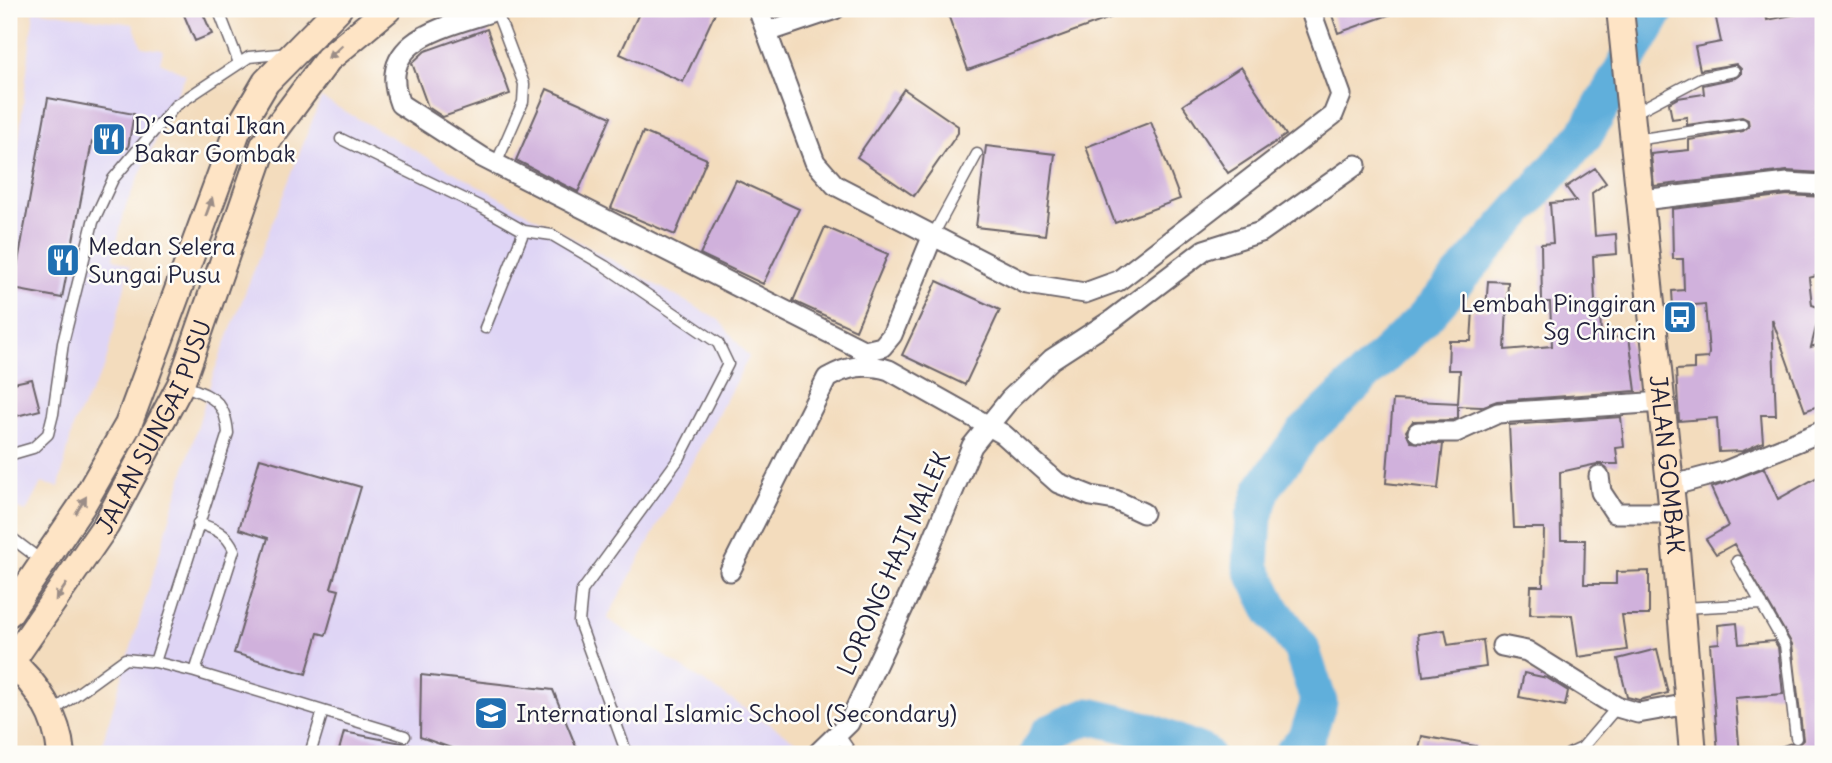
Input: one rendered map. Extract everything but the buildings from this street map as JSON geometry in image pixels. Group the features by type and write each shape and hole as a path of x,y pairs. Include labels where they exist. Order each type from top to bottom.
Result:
{"main road":[{"name":"JALAN SUNGAI PUSU","path":"10,662 106,525 181,384 264,145 328,58 388,9"},
{"name":"JALAN SUNGAI PUSU","path":"9,613 44,562 128,425 237,131 266,82 332,11"},
{"name":"JALAN GOMBAK","path":"1621,19 1673,513 1693,754"},
{"path":"10,662 34,686 51,713 61,754"}],"street":[{"path":"497,9 411,41 399,57 393,74 400,104 496,164 865,351 882,347 892,335 933,235"},
{"path":"758,9 815,162 835,185 1027,284 1085,293 1118,281 1333,115 1341,94 1310,9"},
{"path":"767,32 835,9"},
{"name":"LORONG HAJI MALEK","path":"817,754 849,723 916,580 972,446 1010,399 1052,359 1112,320 1203,250 1261,232 1356,165"},
{"path":"1642,200 1788,183 1823,185"},
{"path":"730,570 827,379 841,370 869,364 889,370 1003,434 1058,483 1091,496 1115,500 1143,513"},
{"path":"1418,432 1456,432 1499,413 1662,402"},
{"path":"1670,486 1726,471 1823,431"},
{"path":"1599,476 1601,492 1615,513 1673,513"},
{"path":"1502,646 1527,652 1617,707 1638,713 1689,704"}],"lane":[{"path":"218,9 239,63"},
{"path":"496,164 523,102 524,84 497,9"},
{"path":"9,455 33,447 48,433 54,414 63,343 93,222 113,179 175,106 249,57 293,52"},
{"path":"1632,118 1700,78 1734,71"},
{"path":"1632,118 1742,124"},
{"path":"341,139 524,231 552,235 605,266 718,343 728,364 680,457 582,591 579,622 627,754"},
{"path":"933,235 977,154"},
{"path":"485,328 524,231"},
{"path":"155,662 228,433 226,412 215,399 181,384"},
{"path":"195,672 233,550 229,539 219,531 198,523"},
{"path":"9,536 44,562"},
{"path":"1737,561 1785,645 1796,738"},
{"path":"1681,608 1762,604"},
{"path":"51,713 125,659 155,662 195,672 405,736"},
{"path":"1569,754 1582,748 1617,707"},
{"path":"310,754 323,711"},
{"path":"839,735 852,754"}],"shaded area":[{"name":"Medan Selera Sungai Pusu","path":"34,10 133,24 142,47 163,50 160,62 186,74 126,205 113,258 130,266 105,366 74,423 59,487 41,483 26,512 9,506 9,226"},
{"path":"321,98 719,320 749,357 607,619 800,744 778,754 99,754 213,375"}],"waterway":[{"path":"1292,754 1307,737 1319,702 1301,648 1273,611 1251,567 1254,517 1263,488 1303,434 1421,321 1585,135 1657,9"},
{"path":"1037,754 1049,733 1089,716 1143,729 1205,754"}],"place":[{"name":"D’ Santai Ikan Bakar Gombak","path":"109,139"},
{"name":"Medan Selera Sungai Pusu","path":"63,260"},
{"name":"Lembah Pinggiran Sg Chincin","path":"1680,317"},
{"name":"International Islamic School (Secondary)","path":"491,713"}]}
